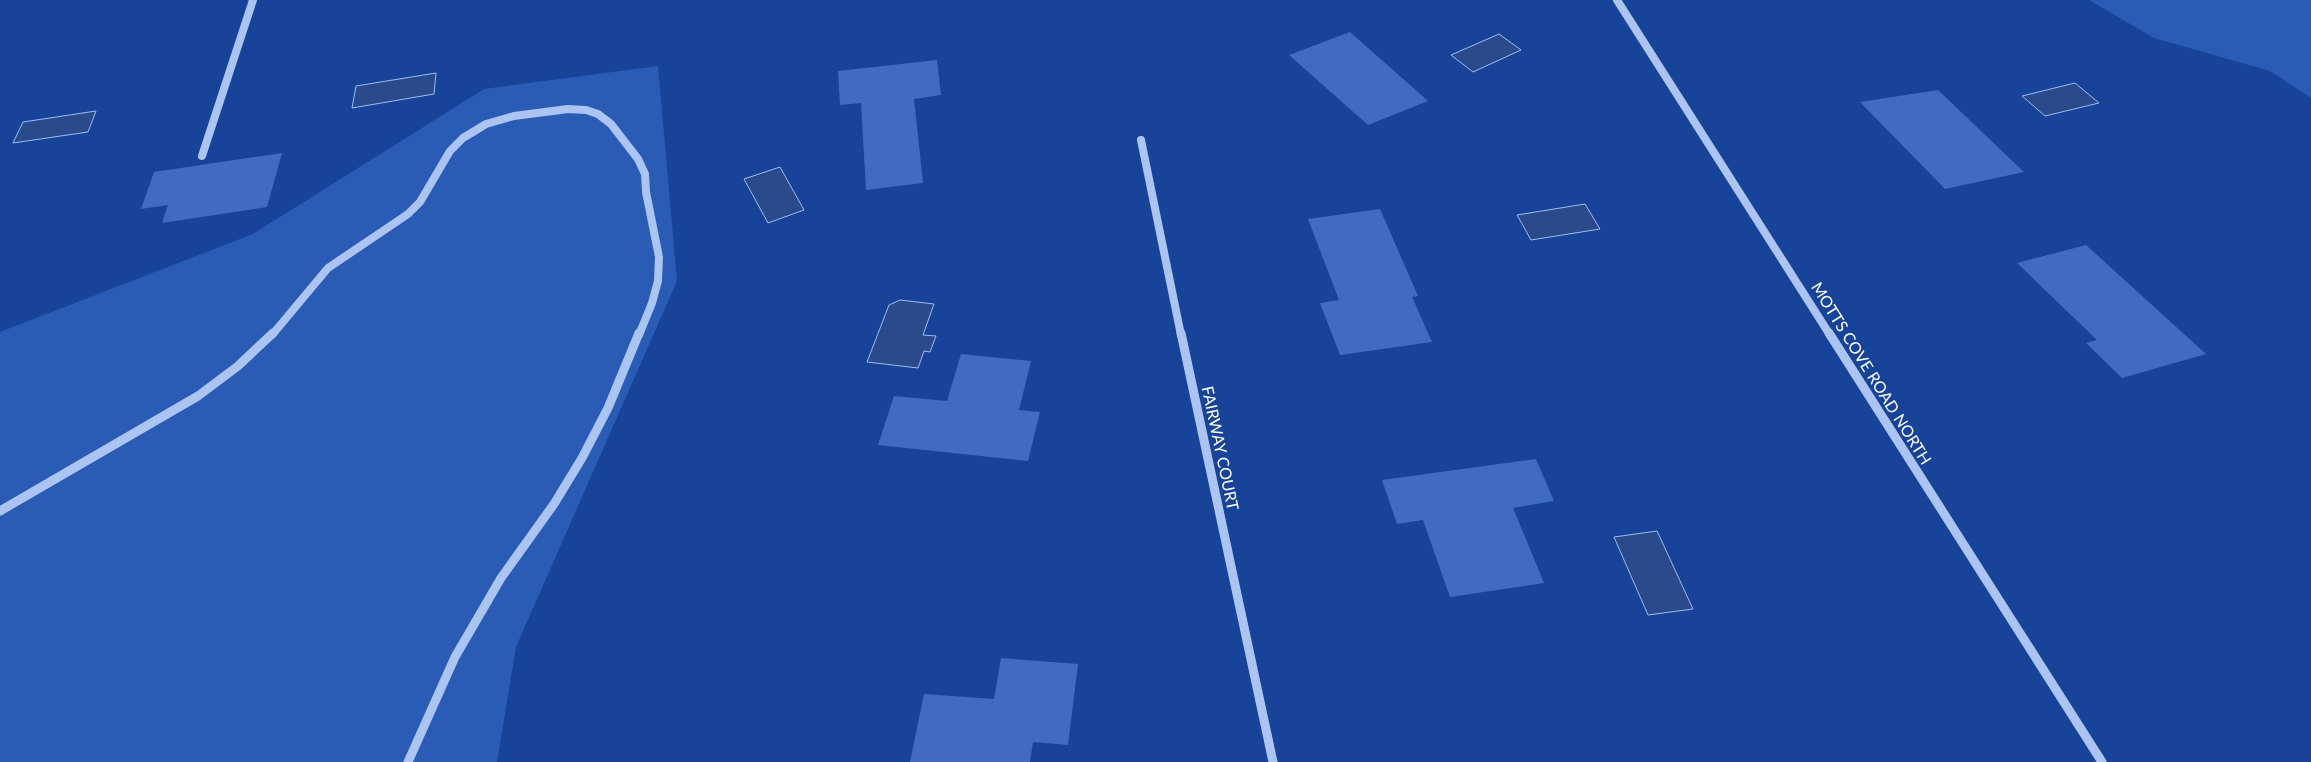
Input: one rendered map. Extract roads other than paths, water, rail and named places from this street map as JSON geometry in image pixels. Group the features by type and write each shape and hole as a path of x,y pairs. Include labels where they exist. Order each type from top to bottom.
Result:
{"street":[{"path":"202,156 253,0"},
{"name":"MOTTS COVE ROAD NORTH","path":"1617,0 2102,762"},
{"path":"0,511 198,396 238,366 267,340 328,268 408,214 420,202 450,151 463,138 486,124 538,112 568,109 586,110 598,114 611,124 638,159 645,174 646,192 659,257 658,281 652,303 608,408 582,458 554,504 501,578 464,641 408,762"},
{"name":"FAIRWAY COURT","path":"1141,140 1154,212 1273,762"}]}
